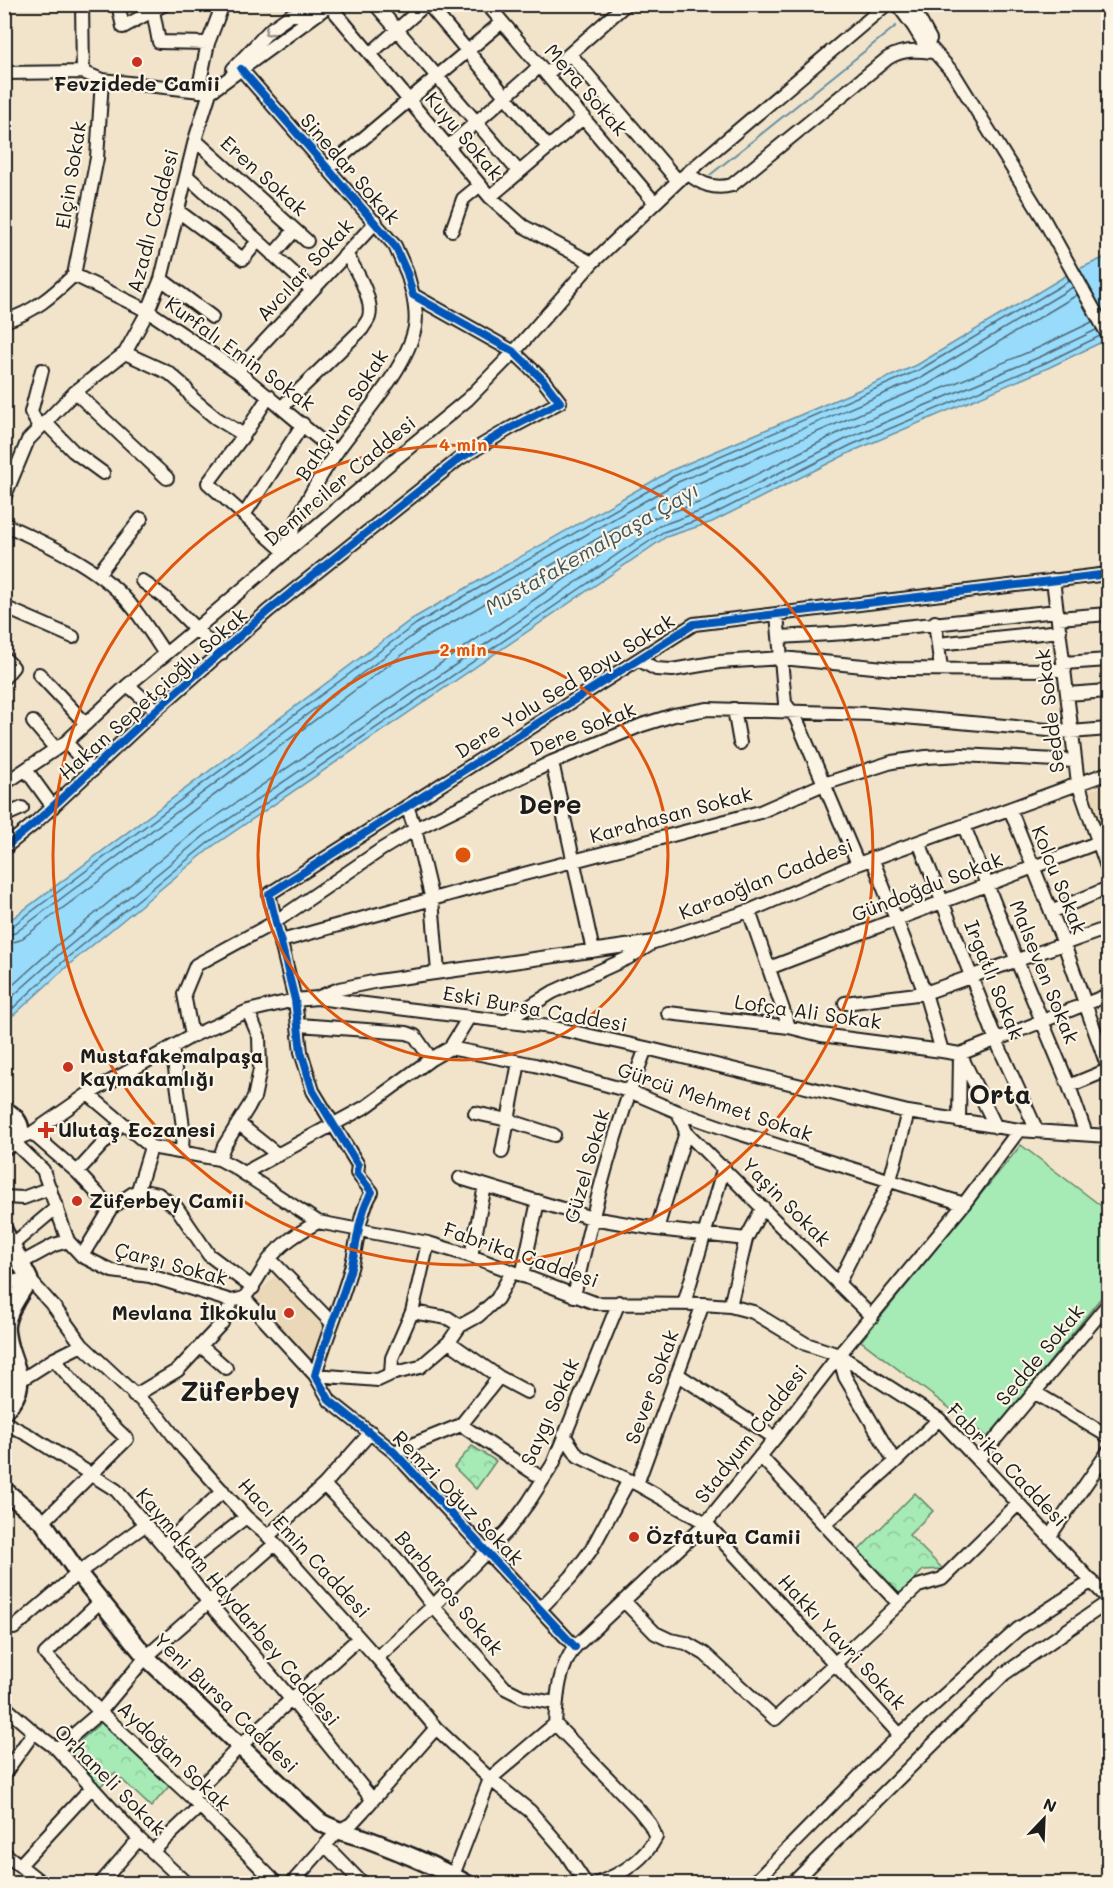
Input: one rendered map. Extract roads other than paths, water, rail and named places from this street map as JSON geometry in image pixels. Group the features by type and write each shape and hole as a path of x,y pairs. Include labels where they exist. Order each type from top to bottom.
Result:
{"main road":[{"path":"5,1111 12,1114 19,1122 20,1133 14,1143"},
{"name":"Hacı Emin Caddesi","path":"7,1241 29,1279"},
{"path":"6,1414 20,1390 21,1380 5,1325 12,1307 29,1279"},
{"name":"Yeni Bursa Caddesi","path":"4,1490 43,1522 78,1573 146,1657 320,1822 337,1832 361,1837 415,1858 457,1881"}],"street":[{"path":"82,4 83,72"},
{"path":"118,4 123,27 165,4"},
{"path":"208,90 207,43 223,4"},
{"path":"375,4 519,172"},
{"path":"370,54 427,4 548,147"},
{"name":"Mera Sokak","path":"487,4 655,203"},
{"path":"448,147 505,97 570,54 626,4"},
{"name":"Demirciler Caddesi","path":"5,783 27,771 61,745 128,685 468,399 514,352 592,263 655,203 687,173 887,4"},
{"path":"897,4 925,45 954,74 1043,218 1108,335"},
{"path":"911,4 932,42 933,51"},
{"path":"4,73 83,72 102,80 208,90 241,69 326,7"},
{"name":"Azadlı Caddesi","path":"4,498 28,440 75,392 125,353 148,311 161,279 208,90 290,10 326,7"},
{"name":"Kuyu Sokak","path":"326,7 370,54 490,196 523,226 592,263"},
{"path":"153,11 159,42 207,43"},
{"path":"328,168 502,22"},
{"path":"687,173 705,185 720,187 732,185 888,58 908,50 933,51"},
{"path":"570,54 678,182"},
{"name":"Sinedar Sokak","path":"241,69 395,246 407,273 413,295"},
{"name":"Elçin Sokak","path":"74,275 97,158 102,80"},
{"path":"490,196 584,117"},
{"name":"Eren Sokak","path":"195,140 307,241"},
{"path":"187,176 312,290"},
{"path":"452,230 463,199 480,185"},
{"path":"178,211 243,259 258,241"},
{"name":"Avcılar Sokak","path":"237,371 376,222"},
{"path":"273,255 295,230"},
{"path":"282,407 362,329 369,319 370,311 363,284 346,254"},
{"path":"4,321 20,316 42,304 74,275"},
{"name":"Kurfalı Emin Sokak","path":"74,275 148,311 237,371 336,453"},
{"path":"161,279 212,317"},
{"path":"413,295 514,352"},
{"name":"Bahçıvan Sokak","path":"285,552 291,531 336,453 408,350 415,326 416,309 413,295"},
{"name":"Hakan Sepetçioğlu Sokak","path":"4,848 53,807 156,710 268,611 459,459 561,402 543,380 514,352"},
{"path":"125,353 169,373 183,385 193,399 216,418 244,435"},
{"path":"42,370 31,412 73,451 103,473"},
{"path":"75,392 167,478"},
{"path":"269,396 244,435 208,483 285,552"},
{"path":"244,514 303,424"},
{"path":"98,574 141,519"},
{"path":"4,524 58,549 98,574 133,607 165,654"},
{"name":"Dere Yolu Sed Boyu Sokak","path":"275,922 269,894 694,624 1108,574"},
{"name":"Sedde Sokak","path":"1053,580 1078,783 1108,870"},
{"path":"141,581 164,597 221,654"},
{"path":"4,607 73,637"},
{"path":"777,614 785,703 796,718 858,864"},
{"path":"938,644 1058,620 1108,614"},
{"path":"780,637 847,633 935,622 1058,620"},
{"path":"935,622 941,669"},
{"path":"4,658 13,667 4,678"},
{"name":"Dere Yolu Sed Boyu Sokak","path":"639,660 656,669 672,670 719,662 782,658 894,669 1064,667 1108,660"},
{"path":"39,674 86,723"},
{"path":"128,685 156,710"},
{"path":"1067,694 1108,691"},
{"name":"Dere Sokak","path":"192,1035 184,994 196,965 275,922 415,829 552,762 642,725 674,715 708,709 734,709 904,716 1071,732 1108,729"},
{"path":"734,709 740,743"},
{"path":"33,722 93,771"},
{"name":"Karahasan Sokak","path":"281,941 760,812 824,784 892,762 962,755 1074,761"},
{"path":"552,762 593,951"},
{"path":"27,771 53,807"},
{"path":"1078,783 1108,772"},
{"name":"Karaoğlan Caddesi","path":"317,998 348,987 438,972 654,942 749,911 872,858 1078,783"},
{"path":"407,806 415,829 432,900 438,972"},
{"path":"4,816 22,807"},
{"name":"Kolcu Sokak","path":"1010,809 1064,945 1108,1069"},
{"name":"Malseven Sokak","path":"964,826 1069,1086 1086,1134"},
{"name":"Irgatlı Sokak","path":"919,842 996,1040 1037,1131"},
{"name":"Gündoğdu Sokak","path":"769,968 1099,842"},
{"path":"872,858 925,993 942,1051"},
{"path":"1051,912 1108,888"},
{"path":"749,911 789,1027"},
{"path":"275,922 295,1000 301,1052 313,1091 358,1165 357,1173 372,1192 365,1203 359,1221 350,1270 315,1375 378,1380 391,1374 420,1367 448,1342 460,1326 478,1316 497,1299 517,1274 538,1201"},
{"path":"845,1003 925,993 1108,928"},
{"path":"504,1022 553,992 628,958 654,942"},
{"path":"960,1054 1108,995"},
{"name":"Eski Bursa Caddesi","path":"14,1143 88,1094 192,1035 248,1011 295,1000 317,998 550,1027 908,1112 1019,1130 1108,1137"},
{"path":"219,1159 224,1146 254,1098 260,1069 259,1037 248,1011"},
{"name":"Lofça Ali Sokak","path":"668,1013 789,1027 821,1035 960,1054"},
{"path":"244,1173 367,1106 431,1059 450,1048 469,1017"},
{"path":"298,1025 407,1033 415,1036 431,1059"},
{"path":"172,1047 183,1127 182,1152"},
{"name":"Gürcü Mehmet Sokak","path":"450,1048 519,1062 629,1091 678,1112 735,1132 964,1204"},
{"name":"Güzel Sokak","path":"574,1296 604,1168 629,1091 646,1048"},
{"path":"959,1121 960,1054"},
{"path":"960,1054 996,1127"},
{"path":"502,1152 519,1062"},
{"path":"1069,1086 1108,1069"},
{"path":"88,1094 151,1147 219,1159 318,1222 293,1236 270,1259 253,1288 244,1298"},
{"name":"Yaşin Sokak","path":"678,1112 686,1132 724,1167 872,1317"},
{"path":"838,1284 890,1180 908,1112"},
{"path":"475,1113 508,1120 554,1135"},
{"path":"77,1172 122,1123"},
{"path":"238,1123 278,1155"},
{"name":"Stadyum Caddesi","path":"555,1724 556,1703 565,1660 575,1647 706,1523 839,1354 964,1204 1019,1130"},
{"path":"657,1229 686,1132"},
{"path":"14,1143 77,1172 111,1208"},
{"name":"Çarşı Sokak","path":"14,1143 43,1170 68,1241 82,1256 112,1271 150,1276 231,1301 244,1298"},
{"path":"82,1256 111,1208 138,1190 151,1147"},
{"path":"684,1304 724,1167"},
{"path":"460,1178 592,1218 657,1229 747,1239"},
{"path":"471,1256 485,1186"},
{"path":"4,1197 23,1198 50,1188"},
{"path":"138,1190 158,1194 177,1208 209,1255 253,1288"},
{"path":"729,1306 747,1239 763,1207"},
{"path":"7,1241 57,1208"},
{"name":"Fabrika Caddesi","path":"318,1222 428,1244 471,1256 595,1303 703,1304 729,1306 753,1312 806,1344 839,1354 939,1419 1092,1581 1108,1601"},
{"path":"21,1263 54,1245 68,1241"},
{"path":"391,1374 392,1358 412,1312 428,1244"},
{"path":"270,1259 331,1322"},
{"path":"4,1284 29,1279"},
{"name":"Hacı Emin Caddesi","path":"29,1279 55,1308 82,1345 160,1418 183,1448 246,1517 272,1540 436,1728 490,1779 530,1811 563,1849 586,1884"},
{"name":"Remzi Oğuz Sokak","path":"244,1298 315,1375 330,1401 394,1452 575,1647"},
{"path":"134,1396 178,1371 222,1323 231,1307 231,1301"},
{"name":"Saygı Sokak","path":"377,1658 433,1606 508,1530 543,1479 553,1464 619,1302"},
{"name":"Sever Sokak","path":"540,1609 571,1577 591,1550 633,1482 703,1304"},
{"name":"Sedde Sokak","path":"978,1460 1108,1304"},
{"path":"412,1312 448,1318 460,1326"},
{"path":"448,1342 527,1392"},
{"path":"21,1380 82,1345"},
{"path":"202,1347 226,1368"},
{"path":"839,1354 845,1377 895,1462"},
{"path":"43,1522 128,1439 106,1419 54,1359"},
{"path":"677,1374 775,1438"},
{"path":"394,1452 461,1425 500,1377"},
{"path":"1034,1392 1108,1436"},
{"name":"Kaymakam Haydarbey Caddesi","path":"6,1414 30,1436 90,1476 116,1490 164,1545 209,1603 372,1799"},
{"path":"825,1524 895,1462 939,1419"},
{"path":"461,1425 543,1479"},
{"path":"57,1749 100,1712 146,1657 209,1603 272,1540 371,1432"},
{"path":"553,1464 578,1456 564,1435"},
{"path":"1049,1537 1108,1452"},
{"name":"Hakkı Yavri Sokak","path":"578,1456 633,1482 706,1523 900,1735"},
{"path":"760,1456 899,1604"},
{"name":"Barbaros Sokak","path":"324,1485 395,1557 433,1606 504,1688 525,1698 556,1703"},
{"path":"164,1545 223,1491"},
{"path":"624,1600 654,1633 670,1640 686,1643 705,1654 775,1719 918,1586 942,1580 1018,1504"},
{"path":"182,1567 246,1517"},
{"path":"14,1628 78,1573 145,1525"},
{"path":"753,1884 900,1735 1018,1629 1092,1581"},
{"name":"Aydoğan Sokak","path":"100,1601 45,1654 100,1712 191,1797 277,1884"},
{"path":"792,1884 1004,1674 1108,1601"},
{"path":"191,1797 239,1747 359,1638"},
{"name":"Orhaneli Sokak","path":"4,1706 57,1749 180,1881"},
{"path":"457,1881 490,1779 555,1724 638,1809 650,1824 656,1837 650,1850 636,1862 613,1878 595,1884"},
{"path":"291,1884 337,1832 351,1824 436,1728"},
{"path":"4,1774 34,1732"},
{"path":"20,1865 92,1787"},
{"path":"153,1851 199,1807"},
{"path":"361,1837 363,1811"},
{"path":"100,1884 139,1839"},
{"path":"325,1845 365,1884"},
{"path":"4,1854 43,1884"}],"water":[{"name":"Mustafakemalpaşa Çayı","path":"1108,256 1108,339 1048,368 853,451 712,522 666,537 213,846 72,962 15,1014 5,1020 5,924 412,619 672,470 917,365 1072,272"}],"waterway":[{"path":"710,175 896,26"}],"place":[{"name":"Fevzidede Camii","path":"137,62"},
{"name":"Mustafakemalpaşa Kaymakamlığı","path":"68,1067"},
{"name":"Ulutaş Eczanesi","path":"46,1130"},
{"name":"Züferbey Camii","path":"77,1201"},
{"name":"Mevlana İlkokulu","path":"289,1313"},
{"name":"Özfatura Camii","path":"634,1537"}],"district":[{"name":"Dere","path":"550,805"},
{"name":"Orta","path":"1000,1095"},
{"name":"Züferbey","path":"240,1392"}]}
